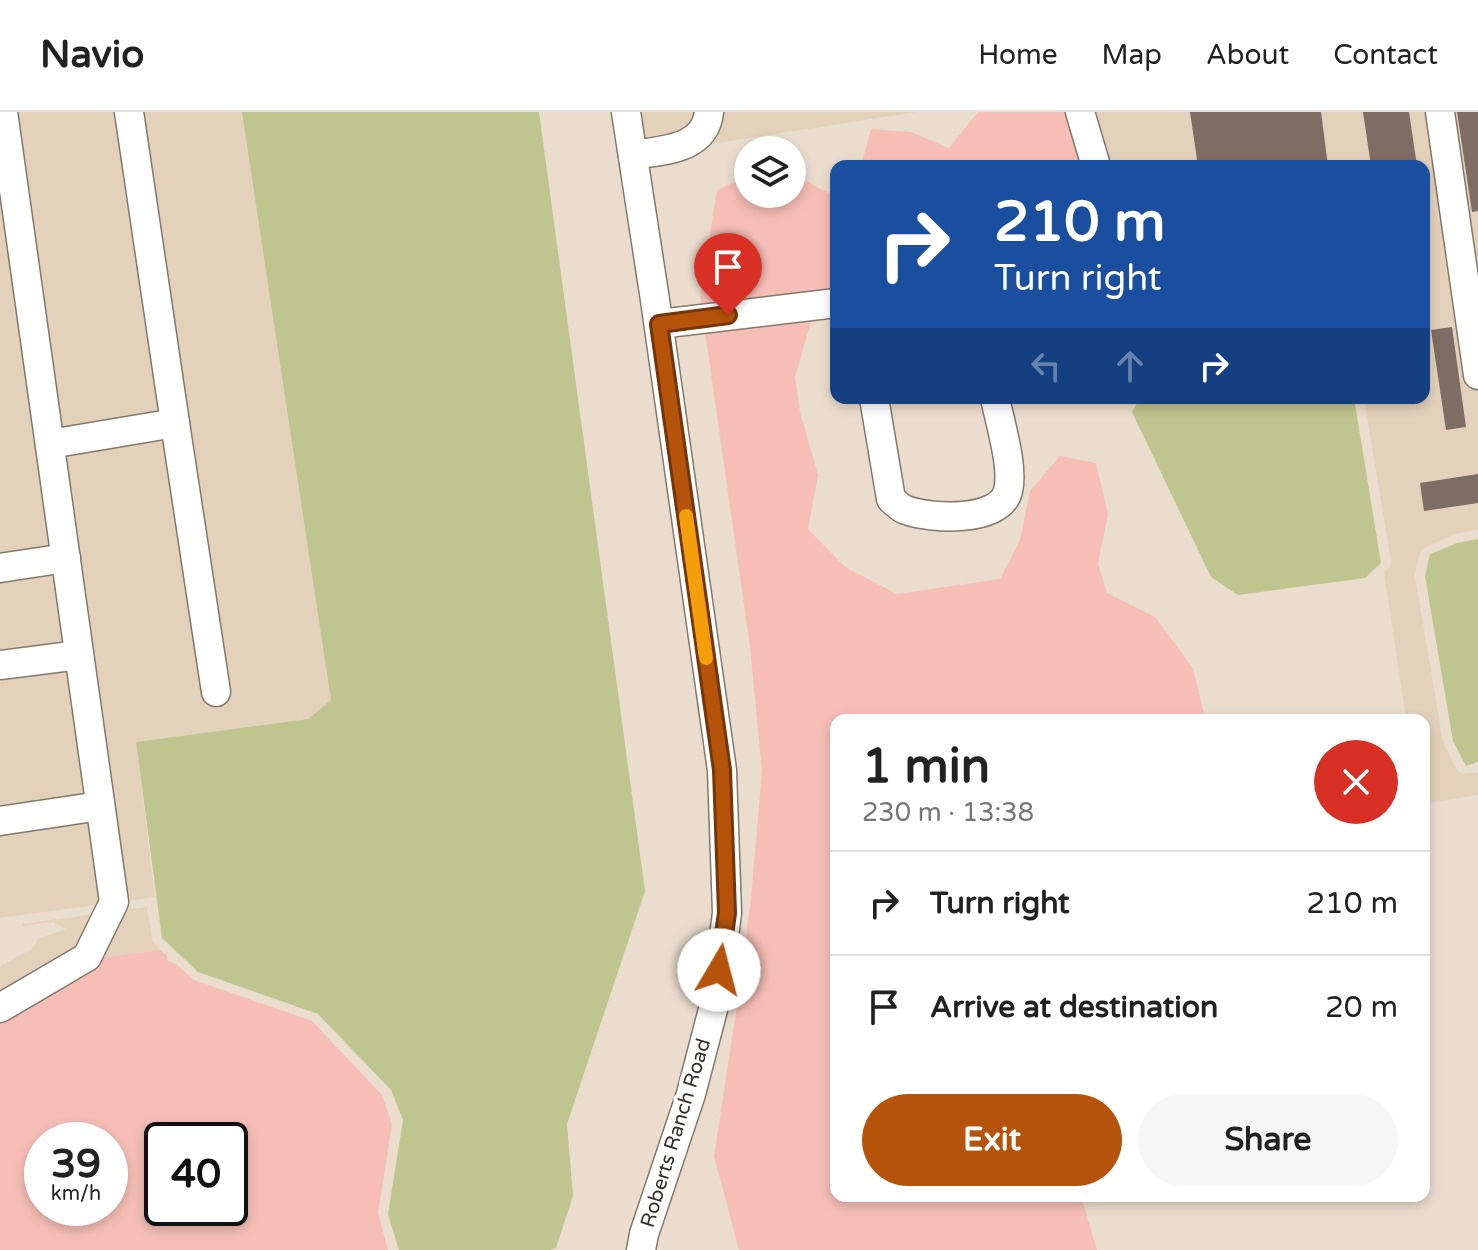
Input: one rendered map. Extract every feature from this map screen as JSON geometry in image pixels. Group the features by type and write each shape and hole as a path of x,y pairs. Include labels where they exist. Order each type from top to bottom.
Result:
{"street":[{"path":"0,1008 87,957 114,902 3,112"},
{"path":"129,112 216,692"},
{"name":"Roberts Ranch Road","path":"626,112 722,770 727,913 716,998 691,1094 641,1250"},
{"path":"633,155 682,147 698,138 710,116 709,112"},
{"path":"1080,112 1094,160"},
{"path":"1440,112 1478,375"},
{"path":"659,324 830,304"},
{"path":"875,404 891,499 903,510 931,516 970,516 994,508 1008,493 1009,468 996,404"},
{"path":"50,444 175,423"},
{"path":"0,568 66,558"},
{"path":"0,665 79,655"},
{"path":"0,821 100,806"}],"shaded area":[{"path":"0,112 253,112 331,700 308,719 136,742 155,897 0,918"},
{"path":"242,112 539,112 645,891 567,1124 573,1196 556,1248 550,1250 399,1250 388,1214 403,1120 391,1090 318,1014 198,972 162,938 136,742 308,719 331,700"},
{"path":"638,112 917,112 762,136 734,136 734,140 645,154"},
{"path":"978,112 1088,112 1100,160 863,160 871,129 911,132 949,148"},
{"path":"1088,112 1478,112 1478,530 1455,534 1424,548 1415,575 1443,742 1457,770 1462,774 1478,772 1478,795 1430,803 1430,714 1405,714 1384,572 1391,561 1365,404 1430,404 1430,160 1100,160"},
{"path":"806,181 830,192 830,319 812,318 795,377 800,412 818,475 808,529 845,567 897,594 1000,579 1020,540 1030,491 1060,456 1096,463 1108,514 1098,564 1107,593 1155,617 1193,668 1204,714 830,714 830,1202 1083,1202 1097,1250 739,1250 714,1156 751,898 762,771 750,647 700,296 717,190 734,182 734,208 806,208"},
{"path":"1137,404 1355,404 1381,563 1365,578 1238,595 1211,577 1132,412"},
{"path":"1478,539 1478,762 1466,766 1453,741 1425,576 1430,554 1457,543"},
{"path":"147,907 152,940 160,950 99,958 0,1019 0,966 32,949 37,939 66,929 53,922 21,924"},
{"path":"160,950 168,961 194,980 312,1021 382,1095 392,1124 378,1213 388,1250 0,1250 0,1019 99,958"}],"building":[{"path":"1190,112 1321,112 1327,160 1197,160"},
{"path":"1363,112 1409,112 1416,160 1370,160"},
{"path":"1457,112 1478,112 1478,211 1472,212"},
{"path":"1452,327 1466,427 1446,430 1431,330"},
{"path":"1478,474 1478,503 1424,511 1420,483"}],"slow traffic":[{"path":"686,516 706,658"}],"route":[{"path":"719,970 727,913 722,770 659,324 728,315"}]}
